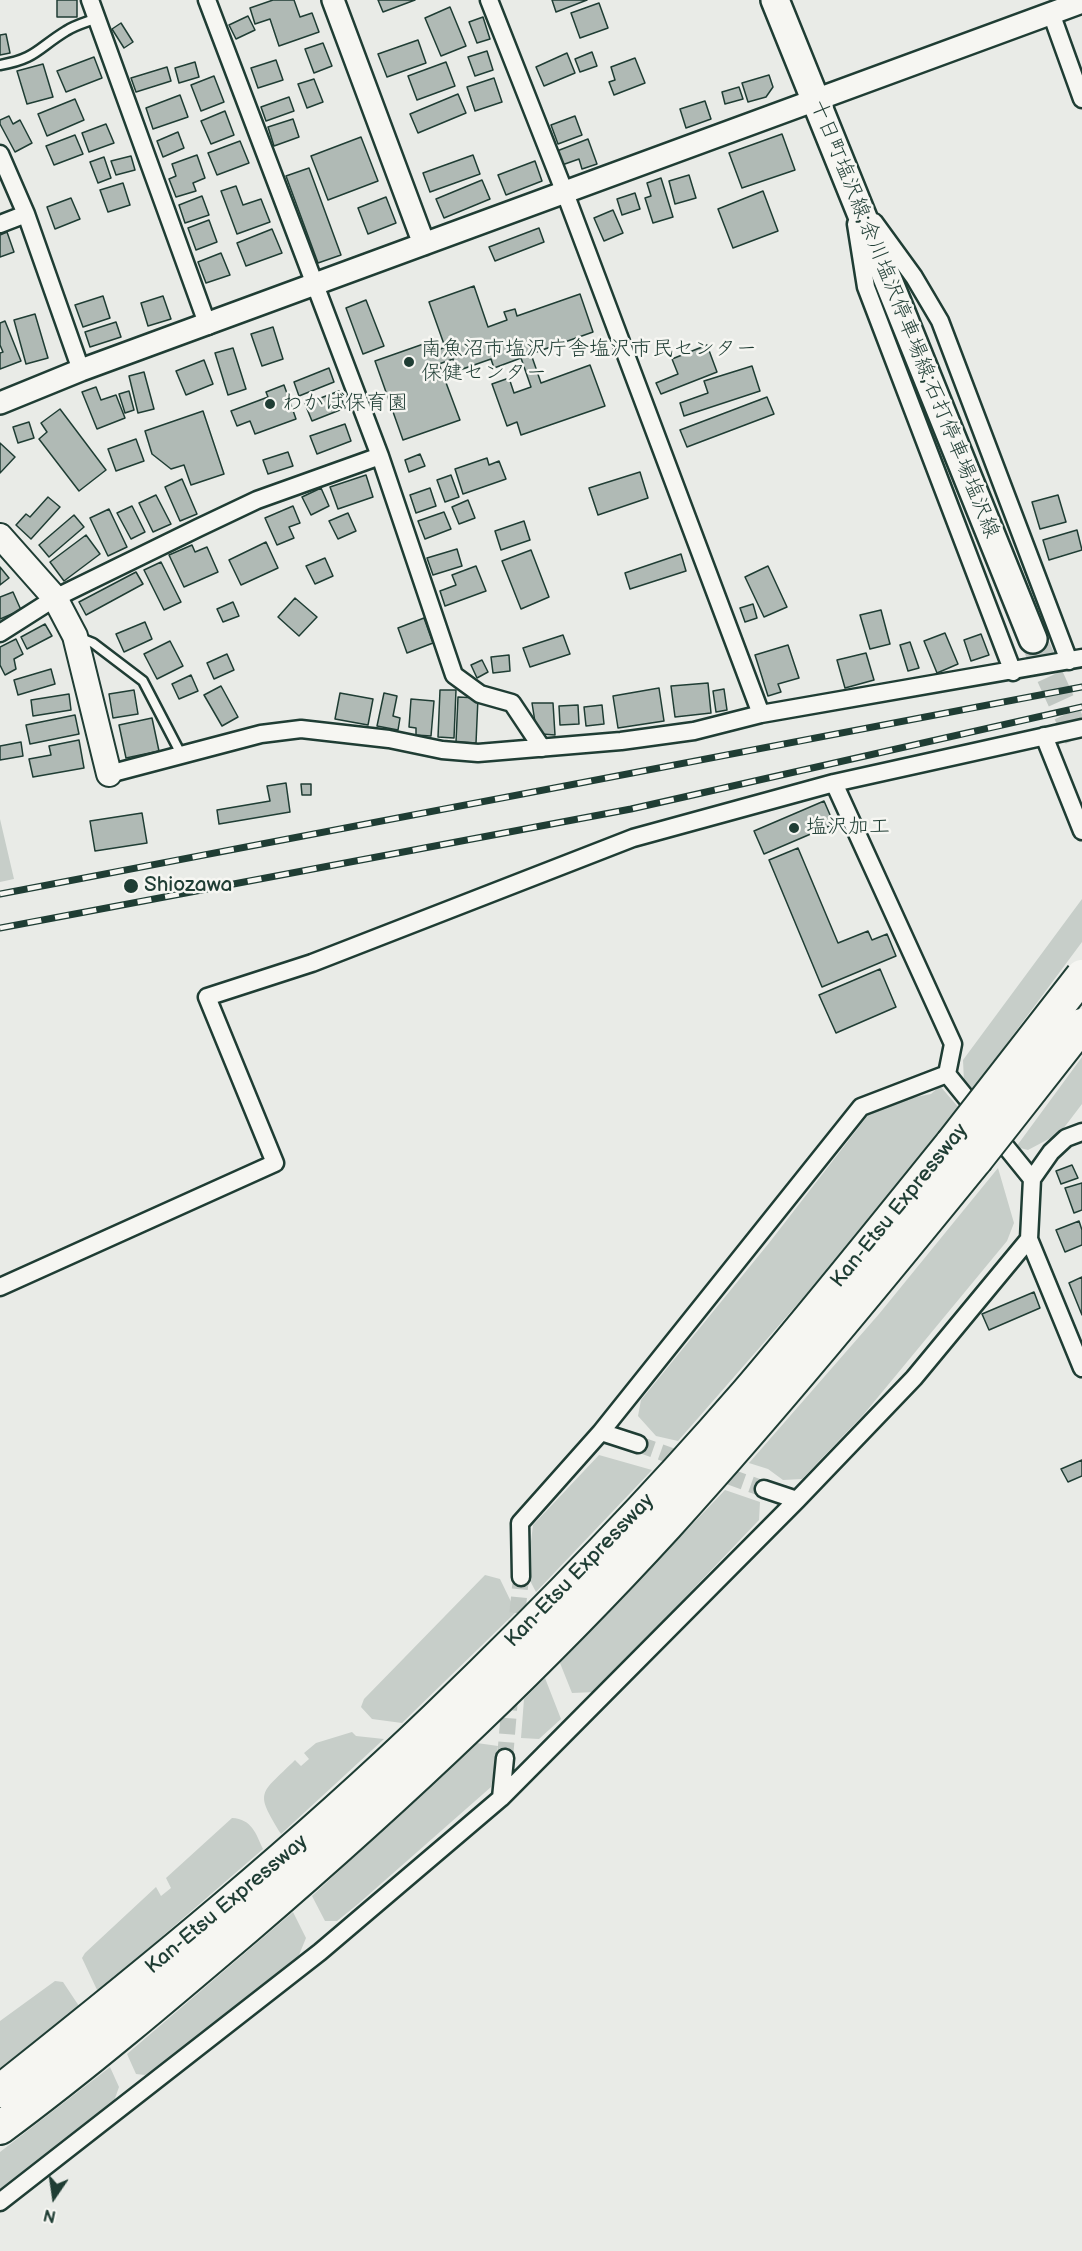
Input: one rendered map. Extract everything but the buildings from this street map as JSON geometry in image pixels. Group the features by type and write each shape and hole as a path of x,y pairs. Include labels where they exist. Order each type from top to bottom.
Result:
{"highway":[{"name":"Kan-Etsu Expressway","path":"0,2128 122,2033 338,1848 567,1629 665,1527 765,1415 964,1151 1082,976"},
{"name":"Kan-Etsu Expressway","path":"0,2091 215,1916 323,1823 437,1717 646,1504 964,1151 1082,1025"}],"main road":[{"name":"十日町塩沢線;余川塩沢停車場線;石打停車場塩沢線","path":"775,0 1033,639"},
{"path":"0,536 55,598 75,636 109,774"}],"street":[{"path":"90,0 208,326"},
{"path":"207,0 380,456 454,675 480,694 512,703 542,748"},
{"path":"333,0 424,244"},
{"path":"489,0 565,193 761,714"},
{"path":"0,403 81,370 208,326 424,244 1082,2"},
{"path":"1051,13 1082,99"},
{"path":"0,154 26,214 81,370"},
{"path":"109,774 261,734 301,729 389,739 451,751 478,753 694,731 761,714 1013,672 1075,659 940,321 914,277 852,193"},
{"path":"852,193 866,287 1013,672"},
{"path":"0,224 26,214"},
{"path":"0,633 55,598 257,500 380,456"},
{"path":"0,1287 275,1163 207,997 312,963 633,838 834,783 1082,728"},
{"path":"1044,736 1082,831"},
{"path":"834,783 953,1044 947,1074"},
{"path":"947,1074 1032,1179"},
{"path":"521,1577 520,1523 601,1432 861,1107 947,1074"},
{"path":"1082,1118 1051,1152 1032,1179 1029,1239 1082,1368"},
{"path":"1066,1138 1082,1132"},
{"path":"0,2202 320,1952 501,1798 797,1500 914,1378 1029,1239"},
{"path":"601,1432 638,1444"},
{"path":"764,1489 797,1500"},
{"path":"501,1798 505,1758"}],"lane":[{"path":"0,65 21,62 37,54 67,30 97,18"},
{"path":"75,636 93,643 143,681 182,754"}],"shaded area":[{"path":"0,819 14,879 0,882"},
{"path":"1082,899 1082,942 970,1093 964,1082 963,1060"},
{"path":"1082,1057 1082,1104 1060,1133 1028,1150 1016,1147"},
{"path":"940,1086 959,1108 843,1252 678,1441 656,1436 638,1416 641,1400 769,1243 869,1114 886,1103 931,1094"},
{"path":"998,1168 1014,1223 1007,1241 864,1414 802,1479 783,1480 768,1469 749,1463 879,1314"},
{"path":"599,1455 652,1470 536,1592 527,1575 533,1525"},
{"path":"725,1490 760,1502 759,1520 595,1692 572,1693 560,1663"},
{"path":"485,1575 500,1579 516,1612 402,1723 372,1719 361,1707 364,1699"},
{"path":"545,1678 561,1719 539,1739 521,1738 524,1699"},
{"path":"352,1732 356,1736 384,1739 281,1834 264,1800 268,1787 295,1760 301,1766 309,1759 304,1753 316,1743"},
{"path":"477,1743 498,1746 491,1787 337,1921 325,1921 312,1896"},
{"path":"232,1818 249,1824 263,1849 98,1992 82,1958 85,1953 156,1887 161,1896 171,1888 166,1878"},
{"path":"293,1912 306,1938 299,1955 158,2068 145,2075 136,2074 127,2054"},
{"path":"55,1981 63,1982 79,2006 0,2068 0,2021"},
{"path":"110,2067 119,2087 113,2104 0,2189 0,2152"}],"tunnel":[{"path":"1033,639 1082,747"},
{"path":"638,1444 764,1489"},
{"path":"515,1637 521,1577"},
{"path":"505,1758 511,1687"}],"railway":[{"path":"0,894 1082,687"},
{"path":"0,928 631,809 1082,707"}],"place":[{"name":"南魚沼市塩沢庁舎塩沢市民センター 保健センター","path":"409,362"},
{"name":"わかば保育園","path":"270,404"},
{"name":"塩沢加工","path":"794,828"},
{"name":"Shiozawa","path":"131,886"}]}
